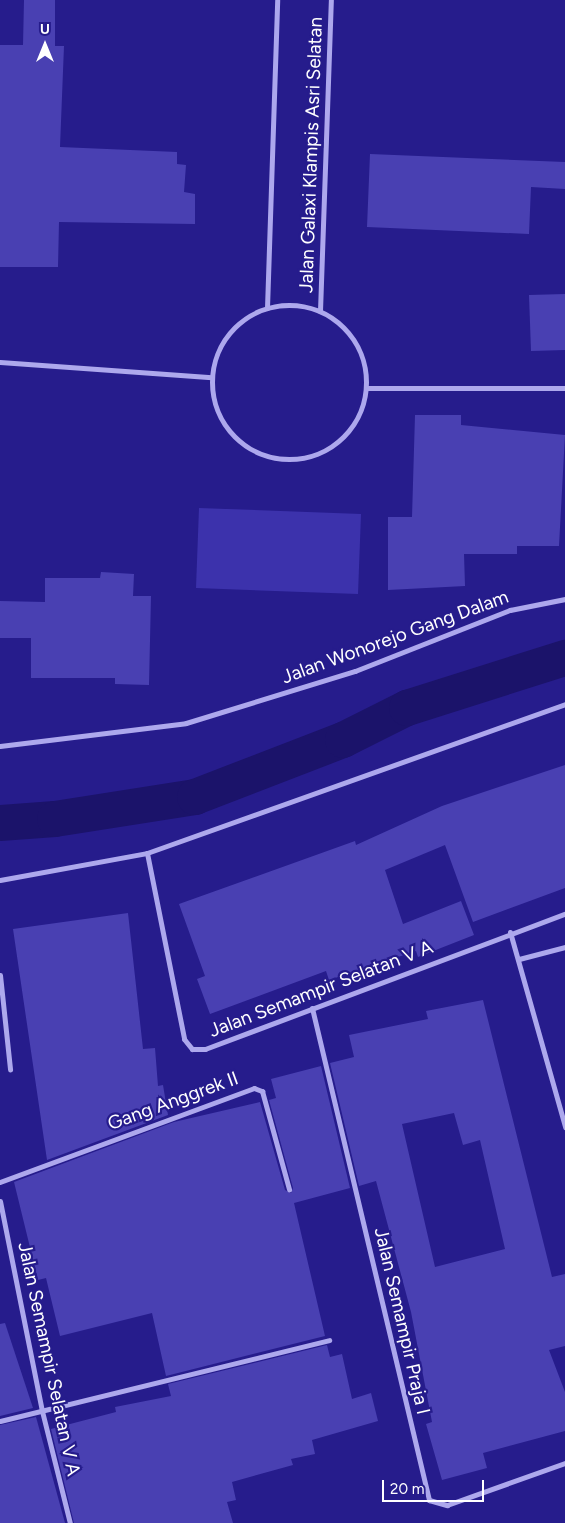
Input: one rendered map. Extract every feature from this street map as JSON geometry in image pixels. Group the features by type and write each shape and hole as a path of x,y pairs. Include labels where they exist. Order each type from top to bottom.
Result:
{"street":[{"name":"Jalan Galaxi Klampis Asri Selatan","path":"267,308 277,0"},
{"name":"Jalan Galaxi Klampis Asri Selatan","path":"320,311 331,0"},
{"path":"294,305 320,311 341,324 355,342 364,364 367,388 361,411 348,432 308,456 284,459 240,441 223,423 214,401 211,377 216,354 228,334 267,308 294,305"},
{"path":"0,362 211,377"},
{"path":"367,388 565,388"},
{"name":"Jalan Wonorejo Gang Dalam","path":"0,746 186,723 355,671 510,610 565,599"},
{"path":"0,880 148,853 565,704"},
{"name":"Jalan Semampir Selatan V A","path":"148,853 184,1039 192,1049 205,1049 510,932 565,914"},
{"path":"510,932 565,1127"},
{"path":"519,959 565,947"},
{"path":"0,974 10,1069"},
{"name":"Jalan Semampir Praja I","path":"312,1008 429,1500 447,1505 565,1462"},
{"name":"Gang Anggrek II","path":"0,1182 254,1088 262,1091 289,1189"},
{"name":"Jalan Semampir Selatan V A","path":"0,1201 42,1411 70,1523"},
{"path":"0,1421 329,1340"}],"shaded area":[{"path":"199,508 361,514 358,594 196,588"}],"building":[{"path":"24,0 55,0 55,46 64,46 60,147 177,152 177,164 186,165 184,192 195,194 195,224 59,222 58,267 0,267 0,45 23,45"},
{"path":"370,154 565,162 565,189 531,187 529,234 367,227"},
{"path":"565,294 565,350 531,351 529,295"},
{"path":"415,415 461,415 461,425 565,435 559,546 517,546 517,554 464,554 465,586 388,590 388,517 412,517"},
{"path":"101,572 134,574 133,596 151,596 149,685 115,684 115,678 31,678 31,638 0,638 0,601 45,602 45,578 100,578"},
{"path":"565,765 565,888 473,922 445,845 385,870 403,924 461,901 474,935 418,957 416,951 329,980 326,971 210,1014 197,979 205,976 179,904 355,841 356,845 442,806"},
{"path":"128,913 143,1049 155,1048 158,1086 163,1085 168,1115 47,1160 13,929"},
{"path":"483,1000 552,1277 565,1274 565,1346 549,1350 565,1392 565,1431 483,1453 487,1468 442,1480 426,1424 432,1422 411,1312 376,1181 359,1186 330,1063 354,1057 349,1035 428,1019 426,1011","holes":["454,1113 463,1145 480,1140 505,1249 435,1267 402,1124"]},
{"path":"321,1066 350,1188 294,1203 325,1336 166,1376 152,1313 60,1336 46,1278 38,1280 14,1182 174,1122 260,1102 285,1190 291,1193 293,1188 269,1100 276,1098 271,1079"},
{"path":"5,1323 33,1408 0,1416 0,1324"},
{"path":"327,1345 330,1357 342,1354 352,1399 371,1393 378,1421 312,1440 315,1454 291,1459 293,1465 232,1482 236,1500 227,1502 233,1523 74,1523 51,1429 116,1412 115,1407 171,1396 168,1384"},
{"path":"36,1417 65,1523 0,1523 0,1425"}],"waterway":[{"path":"0,823 55,819 195,797 343,740 407,708 565,658"}]}
